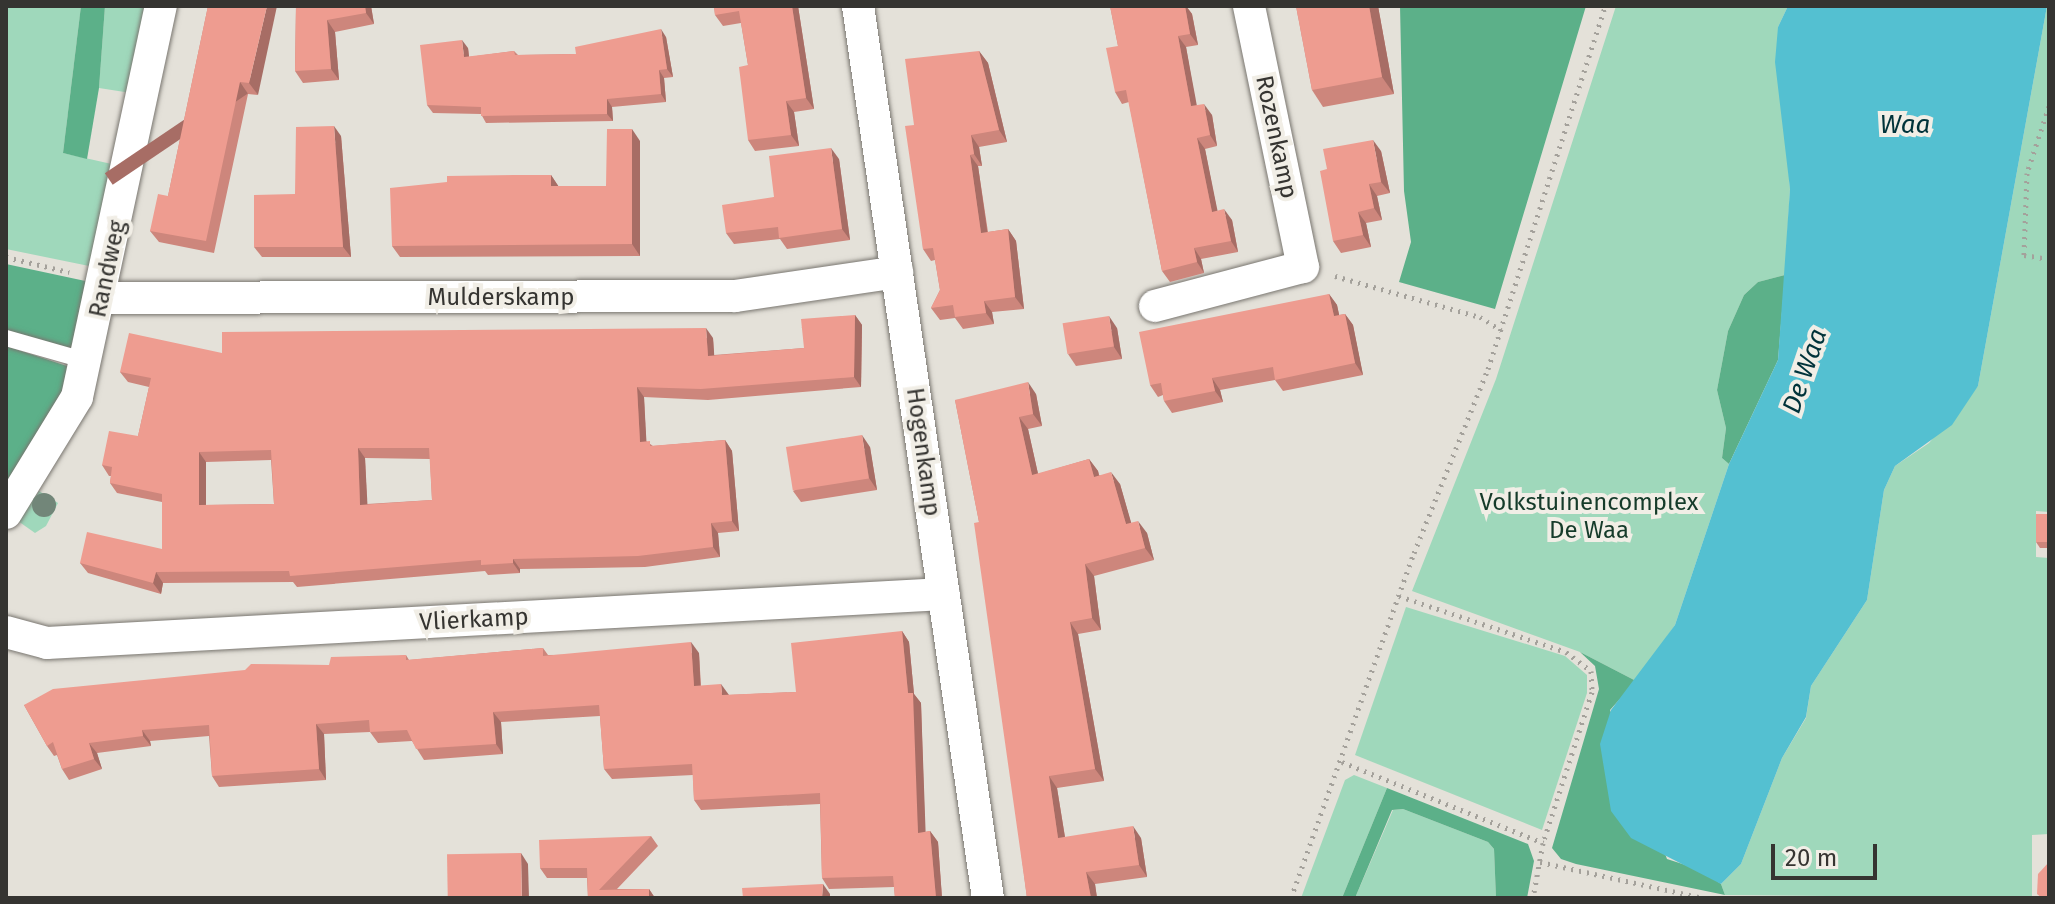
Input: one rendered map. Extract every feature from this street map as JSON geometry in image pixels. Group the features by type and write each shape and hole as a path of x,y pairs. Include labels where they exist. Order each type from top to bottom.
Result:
{"street":[{"name":"Randweg","path":"6,513 60,430 87,361 161,6"},
{"name":"Hogenkamp","path":"858,6 988,898"},
{"name":"Rozenkamp","path":"1249,6 1303,267"},
{"path":"1155,306 1303,267"},
{"name":"Mulderskamp","path":"104,289 735,296 897,272"},
{"name":"Vlierkamp","path":"6,632 47,643 944,594"}],"lane":[{"path":"6,338 87,361"}],"path":[{"path":"1291,898 1399,596 1501,330 1605,6"},
{"path":"2049,106 2027,173 2024,255 2049,259"},
{"path":"6,257 104,289"},
{"path":"1303,267 1480,317 1501,330"},
{"path":"1399,596 1566,652 1591,671 1592,692 1543,843 1533,898"},
{"path":"1342,762 1543,843"},
{"path":"1540,862 1704,898"}],"green space":[{"path":"6,6 81,6 63,153 116,165 94,267 6,249"},
{"path":"81,6 105,6 99,88 87,159 63,153"},
{"path":"105,6 146,6 131,93 99,88"},
{"path":"1400,6 1586,6 1495,309 1399,282 1411,242 1404,191"},
{"name":"Volkstuinencomplex De Waa","path":"1616,6 1788,6 1778,27 1790,189 1785,275 1758,282 1744,295 1728,331 1717,390 1726,428 1722,458 1729,464 1675,625 1636,681 1580,652 1412,591 1496,379"},
{"path":"2047,6 2049,512 2036,511 2036,557 2049,558 2049,834 2032,835 2032,898 1725,895 1721,884 1741,864 1782,758 1806,718 1811,686 1867,600 1884,490 1895,466 1929,443 1978,386"},
{"path":"6,264 90,282 74,352 6,334"},
{"path":"1785,275 1778,360 1729,464 1722,458 1726,428 1717,390 1728,331 1744,295 1758,282"},
{"path":"6,346 70,367 62,391 6,491"},
{"path":"39,491 58,503 46,526 35,533 18,521"},
{"path":"1406,607 1565,656 1587,675 1587,693 1542,830 1355,755"},
{"path":"1580,652 1636,681 1610,710 1667,859 1701,870 1721,884 1725,895 1576,864 1561,859 1552,848 1599,689 1595,666"},
{"path":"1354,775 1387,788 1342,898 1301,898 1345,780"},
{"path":"1387,788 1528,844 1534,861 1527,898 1496,898 1494,849 1488,842 1403,809 1392,810 1355,898 1342,898"},
{"path":"1403,809 1488,842 1494,849 1496,898 1355,898 1393,810"}],"water":[{"name":"Waa","path":"1788,6 2047,6 1978,386 1952,425 1895,466 1884,490 1867,600 1811,686 1806,717 1782,758 1741,864 1721,884 1631,838 1611,811 1600,744 1611,710 1675,625 1729,464 1778,360 1790,189 1775,62 1778,27"}],"building":[{"path":"208,6 267,6 249,83 240,82 206,241 150,231 158,194 168,196"},
{"path":"296,6 365,6 366,13 327,20 331,69 295,71"},
{"path":"714,6 792,6 806,98 786,101 791,135 748,140 739,67 748,65 739,11 715,15"},
{"path":"1110,6 1185,6 1190,34 1178,36 1191,106 1204,104 1210,135 1197,138 1212,212 1224,209 1231,241 1194,248 1197,262 1162,271 1126,90 1115,92 1106,48 1118,46"},
{"path":"1296,6 1369,6 1382,77 1312,90"},
{"path":"661,29 667,69 659,70 661,94 607,99 607,114 481,116 481,107 427,105 420,45 462,40 464,57 514,51 515,55 576,54 575,47"},
{"path":"979,51 999,130 971,135 974,154 970,155 981,233 1008,229 1015,297 984,301 986,313 955,317 953,305 931,308 940,290 933,248 923,249 905,126 914,125 905,59"},
{"path":"334,126 343,247 254,247 254,195 295,194 296,127"},
{"path":"607,129 632,129 632,244 392,246 390,188 447,182 447,176 514,175 551,175 551,186 606,186"},
{"path":"1373,140 1381,182 1369,184 1374,208 1358,212 1363,235 1333,241 1320,171 1327,169 1323,149"},
{"path":"831,148 842,229 779,238 778,227 726,233 722,205 774,197 769,156"},
{"path":"1329,294 1334,316 1345,314 1355,363 1275,380 1273,367 1212,378 1215,391 1164,401 1161,383 1150,385 1139,332"},
{"path":"855,315 854,377 701,389 637,387 640,442 650,441 650,446 725,440 732,521 711,523 713,547 638,556 513,559 513,563 481,565 481,560 290,576 289,571 156,572 153,583 80,563 87,532 162,549 162,494 110,483 112,467 102,465 109,431 138,436 151,378 120,372 129,333 222,353 222,332 706,328 708,356 804,348 801,319","holes":["358,448 429,448 432,500 360,505","271,450 274,504 199,505 199,452"]},
{"path":"1109,316 1114,347 1067,354 1063,323"},
{"path":"1028,382 1033,414 1019,417 1032,475 1089,459 1094,477 1111,472 1126,524 1138,521 1145,548 1085,564 1092,618 1070,622 1095,769 1049,776 1058,838 1133,826 1139,865 1086,872 1091,898 1027,898 974,523 979,522 955,400"},
{"path":"862,435 869,478 793,491 786,447"},
{"path":"2036,514 2049,514 2049,542 2036,542"},
{"path":"902,631 908,693 913,693 918,833 930,831 936,898 895,898 893,876 822,878 820,793 694,800 692,764 604,769 599,705 493,712 496,744 416,749 407,730 370,732 369,720 316,724 319,769 212,776 209,725 142,730 143,736 89,743 94,759 62,769 53,742 47,746 24,705 53,689 245,670 251,664 329,665 331,657 406,655 406,660 543,648 543,656 691,642 694,686 721,684 722,695 796,692 791,643"},
{"path":"651,836 599,890 649,889 649,898 588,898 587,868 540,868 539,840"},
{"path":"521,853 522,898 448,898 447,854"},
{"path":"2049,862 2049,898 2042,898 2037,894 2038,874"},
{"path":"823,884 822,898 743,898 742,888"}],"water label":[{"name":"De Waa","path":"1805,371"}]}
